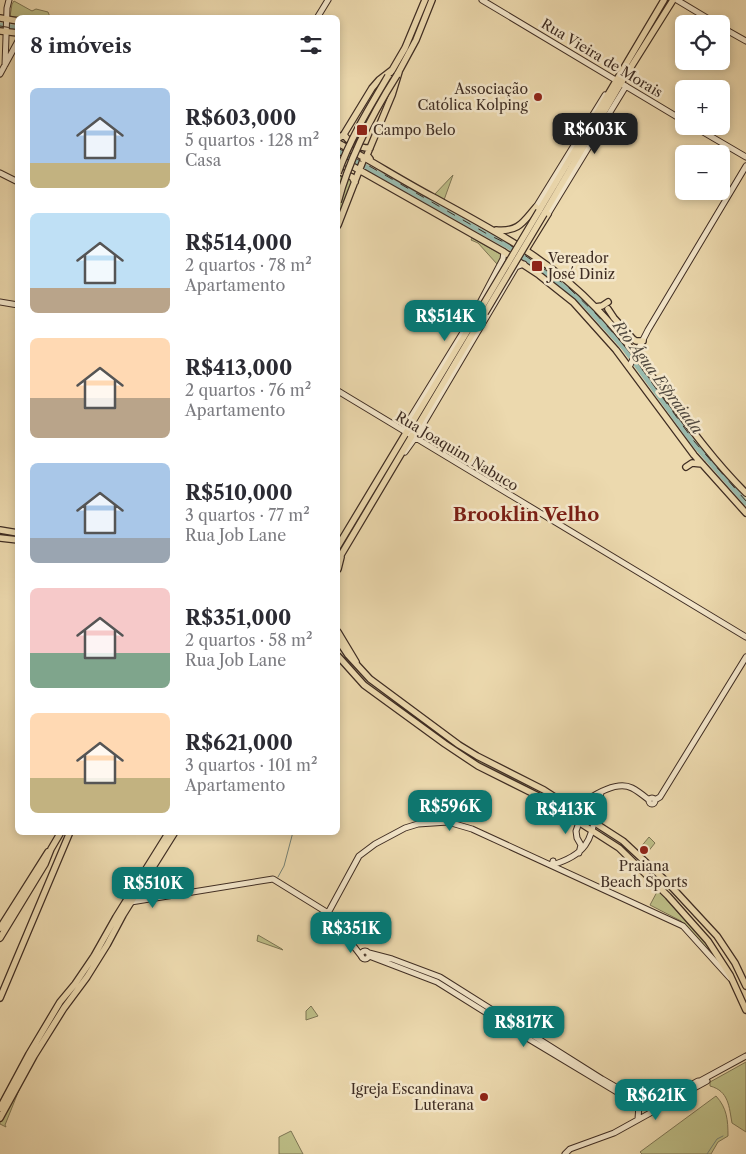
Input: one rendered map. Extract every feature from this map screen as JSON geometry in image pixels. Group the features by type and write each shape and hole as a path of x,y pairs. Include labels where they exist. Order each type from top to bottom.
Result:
{"main road":[{"path":"340,166 345,152 357,130 405,48 425,0"},
{"path":"340,196 360,142 413,45 432,0"},
{"path":"527,250 543,212 609,91 621,83 664,0"},
{"path":"340,556 403,453 411,435 483,312 673,0"},
{"path":"340,137 344,134 372,88 392,70"},
{"path":"398,74 395,89 367,156 376,164 527,250 545,263 595,307 626,343 699,441 746,493"},
{"path":"344,134 346,139 366,149 370,148"},
{"path":"340,145 362,164 376,180 524,264 560,291 583,312 630,366 702,464 746,513"},
{"path":"340,158 362,164 376,164"},
{"path":"340,220 362,164"},
{"path":"340,173 352,177 355,182"},
{"path":"355,182 360,178 376,180"},
{"path":"492,230 517,228 543,212"},
{"path":"517,228 521,237 530,242"},
{"path":"595,307 602,306 608,302 606,320"},
{"path":"608,309 632,339 643,341"},
{"path":"626,343 635,344 643,341"},
{"path":"340,540 401,439 411,435"},
{"path":"686,467 692,463 702,464"},
{"path":"0,530 15,532"},
{"path":"0,538 15,540"},
{"path":"340,561 342,553"},
{"path":"340,637 359,668 370,679 460,745 477,756 544,790 594,820 635,851 702,920 726,949 746,986"},
{"path":"340,658 354,676"},
{"path":"340,665 374,693 463,756 493,774 538,796 619,848 639,866 695,926 717,954 734,982 746,1010"},
{"path":"0,938 45,864 59,835"},
{"path":"0,998 69,835"},
{"path":"0,1108 60,1002 94,956 167,835"},
{"path":"0,1118 34,1056 64,1008 87,977 173,835"},
{"path":"0,928 41,862 52,849"}],"street":[{"path":"5,65 4,26 9,0"},
{"path":"319,15 328,0"},
{"name":"Rua Vieira de Morais","path":"482,0 675,116"},
{"path":"677,0 702,15"},
{"path":"730,31 746,41"},
{"path":"0,74 15,47"},
{"path":"708,135 746,157"},
{"path":"630,366 648,330 746,166"},
{"path":"0,173 15,180"},
{"path":"411,435 406,425 473,316 503,259 504,252"},
{"path":"503,259 516,267"},
{"path":"411,435 516,267 524,264"},
{"path":"0,302 15,304"},
{"name":"Rua Joaquim Nabuco","path":"340,392 746,637"},
{"path":"579,853 581,848 580,842 576,835 584,803 608,789 620,786 630,787 652,800 660,797 746,657"},
{"path":"598,802 608,789"},
{"path":"556,864 579,853 587,842 601,793"},
{"path":"588,799 598,802"},
{"path":"328,913 359,856 375,844 405,828 426,822 448,822 466,826 539,859 556,864 677,923 688,930 734,982"},
{"path":"580,842 587,842"},
{"path":"131,902 171,897 270,879 283,884 328,913 352,946 366,954 431,978 471,1000 631,1098 639,1105 664,1105"},
{"path":"565,1154 570,1150 614,1133 746,1056"},
{"path":"631,1098 650,1102 662,1101 746,1060"},
{"path":"638,1120 639,1105"}],"green space":[{"path":"14,1 32,11 36,9 48,12 49,15 15,15 15,17 10,17"},
{"path":"340,174 353,180 340,217"},
{"path":"453,175 444,200 434,195"},
{"path":"472,238 502,255 499,264 478,243 471,240"},
{"path":"447,742 477,761 542,794 562,807 472,759"},
{"path":"649,837 655,843 647,853 640,848"},
{"path":"658,890 710,948 707,950 681,921 650,905"},
{"path":"258,935 282,949 283,950 257,941"},
{"path":"311,1006 318,1016 306,1020 306,1011"},
{"path":"746,1062 746,1132 732,1123 725,1096 716,1088 710,1086 710,1082"},
{"path":"19,1090 5,1125 6,1127 0,1124 0,1121"},
{"path":"716,1096 723,1105 726,1114 728,1136 718,1142 711,1154 642,1154 640,1152"},
{"path":"291,1131 303,1154 279,1154 279,1137"}],"waterway":[{"name":"Rio Água Espraiada","path":"0,25 15,28"},
{"name":"Rio Água Espraiada","path":"340,152 509,247 552,277 584,304 624,348 694,444 746,503"},
{"path":"278,877 284,866 292,835"},
{"path":"707,1154 717,1139 723,1136"}],"railway":[{"path":"0,26 15,28"},
{"path":"340,149 489,235 510,245 569,288 626,347 694,441 746,501"}],"place":[{"name":"Associação Católica Kolping","path":"538,97"},
{"name":"Campo Belo","path":"362,130"},
{"name":"Vereador José Diniz","path":"537,266"},
{"name":"Praiana Beach Sports","path":"644,850"},
{"name":"Igreja Escandinava Luterana","path":"484,1097"}],"district":[{"name":"Brooklin Velho","path":"526,514"}]}
